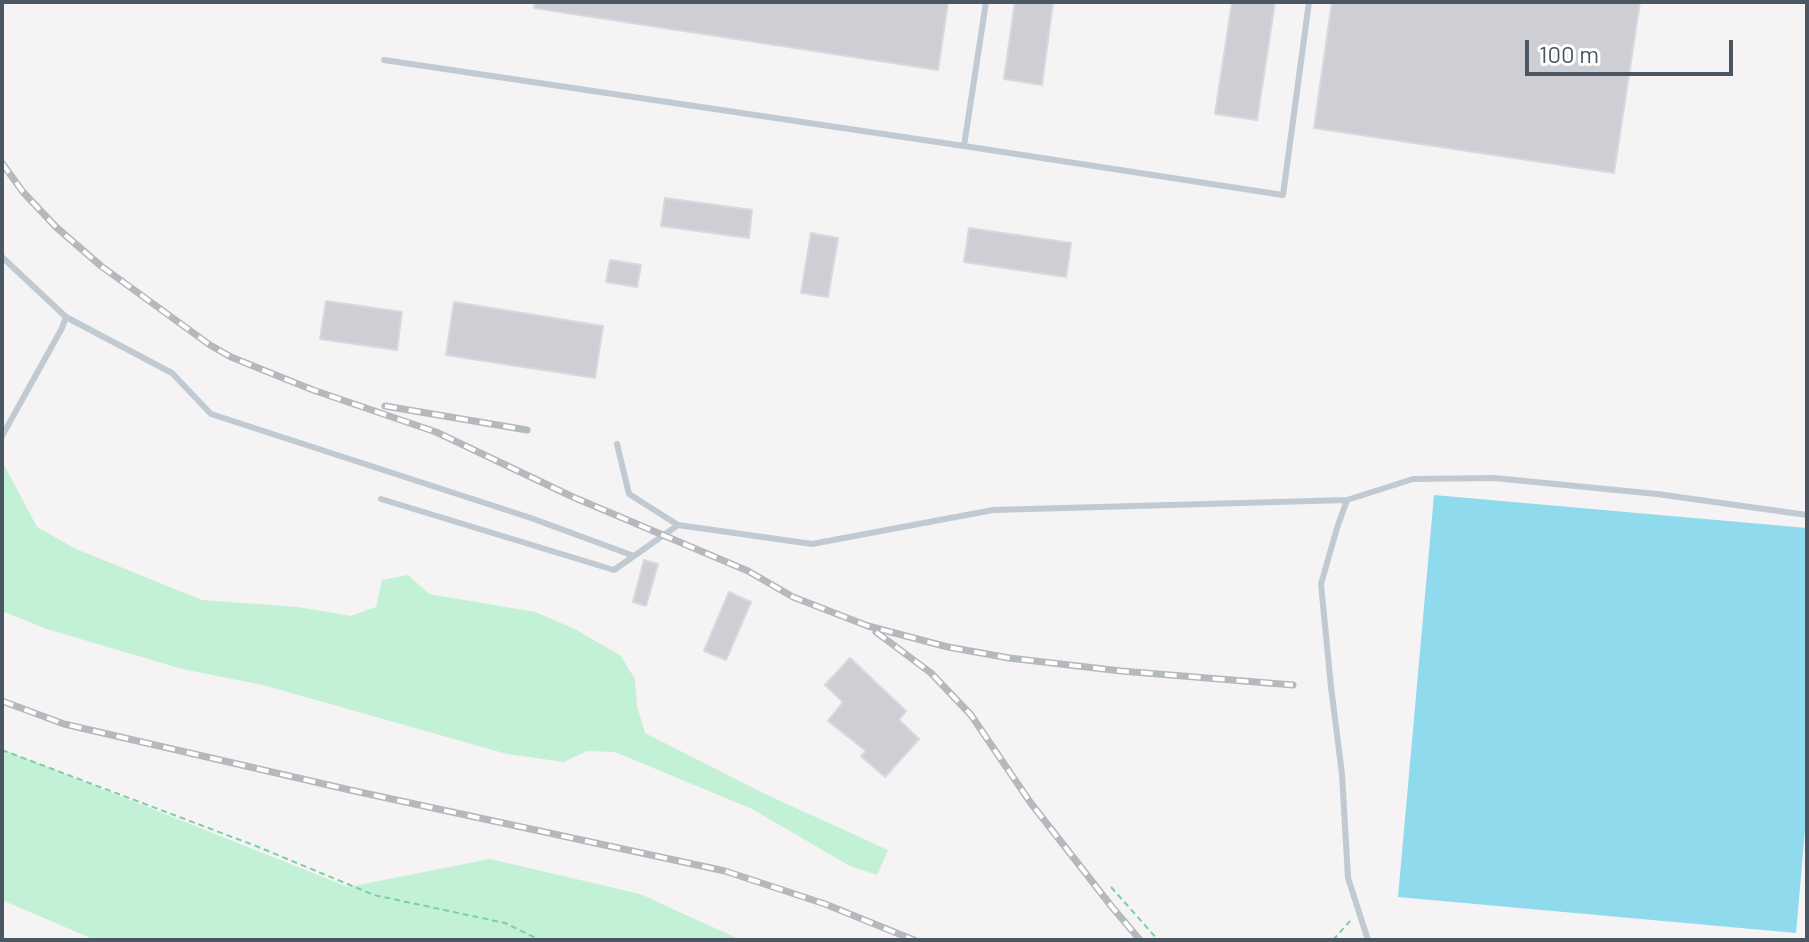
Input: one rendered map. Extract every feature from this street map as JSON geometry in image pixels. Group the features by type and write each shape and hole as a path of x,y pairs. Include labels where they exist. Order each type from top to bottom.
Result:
{"lane":[{"path":"964,146 986,2"},
{"path":"384,60 1283,195 1309,2"},
{"path":"2,257 66,317 172,373 211,414 516,513 634,556"},
{"path":"2,436 66,317"},
{"path":"617,444 629,494 678,525 812,544 993,510 1347,500 1413,479 1494,478 1657,494 1807,515"},
{"path":"381,499 614,570 678,525"},
{"path":"1347,500 1321,584 1342,774 1348,878 1368,940"}],"path":[{"path":"2,750 256,846 374,895 505,923 540,940"},
{"path":"1111,887 1158,940"},
{"path":"1333,940 1359,911"}],"green space":[{"path":"2,461 37,527 76,549 202,600 298,607 351,616 376,607 382,580 408,575 429,594 535,612 575,629 621,656 635,679 637,706 645,733 765,794 888,850 877,875 850,866 752,809 615,752 587,751 564,762 507,754 263,685 182,669 47,629 2,611"},
{"path":"2,749 348,887 490,859 640,894 741,940 95,940 2,900"}],"water":[{"path":"1434,495 1807,528 1807,807 1796,933 1398,897"}],"building":[{"path":"535,2 948,2 938,70 534,8"},
{"path":"1015,2 1053,2 1042,85 1004,79"},
{"path":"1232,2 1275,2 1257,120 1215,114"},
{"path":"1332,2 1640,2 1614,173 1314,128"},
{"path":"665,198 752,210 749,238 661,226"},
{"path":"969,228 1071,243 1066,277 964,262"},
{"path":"811,233 838,238 828,297 801,293"},
{"path":"610,260 641,265 637,287 606,282"},
{"path":"326,301 402,312 397,350 320,339"},
{"path":"454,302 603,326 595,378 446,355"},
{"path":"644,560 658,564 646,606 633,602"},
{"path":"729,592 751,602 726,660 704,651"},
{"path":"850,658 906,711 899,720 919,739 885,777 861,756 866,751 828,721 843,702 825,685"}],"railway":[{"path":"2,163 23,192 56,227 101,266 231,357 313,390 436,432 573,497 748,571 793,597 868,626 948,647 1009,658 1293,685"},
{"path":"385,406 527,430"},
{"path":"876,632 931,673 971,715 1030,802 1140,940"},
{"path":"2,701 64,724 725,871 825,904 914,940"}]}
